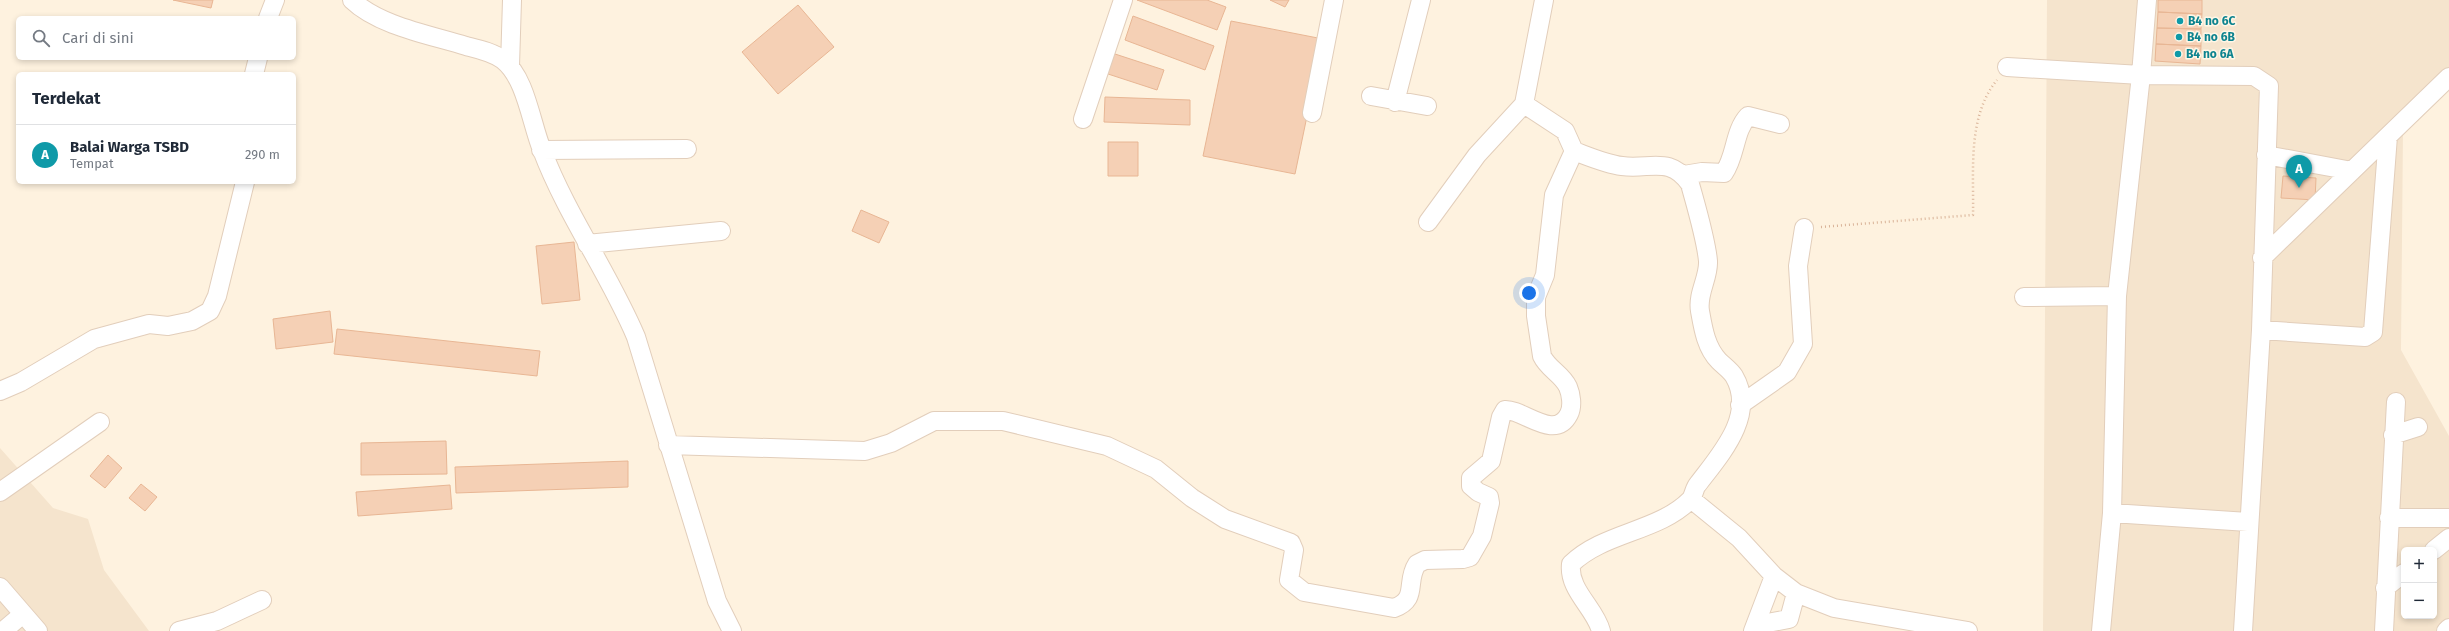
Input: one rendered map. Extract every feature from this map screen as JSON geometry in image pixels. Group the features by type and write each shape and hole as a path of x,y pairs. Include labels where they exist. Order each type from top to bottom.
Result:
{"street":[{"path":"269,16 274,0"},
{"path":"352,0 362,9 397,25 492,53 510,66 519,80 542,150 568,208 620,300 636,337 717,601 732,631"},
{"path":"510,66 512,0"},
{"path":"1083,119 1123,0"},
{"path":"1312,113 1334,0"},
{"path":"1395,102 1421,0"},
{"path":"1428,222 1477,155 1524,104 1544,0"},
{"path":"2101,631 2112,513 2116,296 2141,75 2146,0"},
{"path":"254,72 258,60"},
{"path":"2007,67 2141,75 2254,76 2267,83 2270,89 2262,258 2261,330 2248,522 2243,631"},
{"path":"2262,258 2449,77"},
{"path":"1371,96 1395,102 1427,106"},
{"path":"1524,104 1565,131 1574,151 1621,166 1666,165 1684,175 1690,184 1708,262 1699,303 1705,338 1719,361 1734,377 1739,389 1739,419 1727,447 1697,485 1691,499 1664,518 1598,545 1579,557 1572,564 1570,573 1574,583 1593,611 1601,631"},
{"path":"1684,175 1702,172 1724,173 1733,157 1740,129 1748,116 1780,124"},
{"path":"2261,330 2365,338 2373,332 2388,136"},
{"path":"542,150 687,149"},
{"path":"668,445 865,451 891,443 934,421 1003,421 1107,446 1156,470 1192,498 1225,519 1291,543 1294,550 1289,580 1304,592 1394,608 1404,605 1411,594 1411,581 1417,564 1425,560 1463,559 1470,557 1478,545 1490,503 1489,497 1478,492 1471,486 1471,478 1491,461 1504,410 1545,424 1561,422 1569,414 1571,408 1569,388 1566,382 1545,363 1542,356 1536,302 1546,268 1554,195 1574,151"},
{"path":"2266,155 2352,171"},
{"path":"0,391 21,382 94,339 149,324 168,326 192,321 210,311 217,296 245,184"},
{"path":"1740,405 1787,372 1803,344 1798,266 1804,228"},
{"path":"587,244 721,231"},
{"path":"2024,297 2116,296"},
{"path":"2384,631 2393,435 2396,402"},
{"path":"0,492 100,422"},
{"path":"2393,435 2418,427"},
{"path":"1691,499 1739,538 1774,576 1796,593 1834,608 1968,631"},
{"path":"2112,513 2248,522"},
{"path":"2389,518 2449,518"},
{"path":"2437,548 2449,538"},
{"path":"2385,588 2401,575"},
{"path":"1755,628 1774,576"},
{"path":"0,587 38,631"},
{"path":"1755,628 1789,618 1796,593"},
{"path":"179,631 217,621 262,600"},
{"path":"3,631 23,614"},
{"path":"2446,631 2449,628"}],"path":[{"path":"1804,228 1973,215 1976,129 1983,104 1995,83 2007,67"}],"shaded area":[{"path":"2047,0 2449,0 2449,88 2403,129 2401,350 2449,436 2449,631 2043,631"},
{"path":"0,448 53,508 88,519 104,570 149,631 0,631"}],"building":[{"path":"173,0 213,0 211,8"},
{"path":"1137,0 1207,0 1226,7 1217,30"},
{"path":"1270,0 1289,0 1285,7"},
{"path":"2158,0 2202,0 2202,14 2158,12"},
{"path":"798,5 834,47 778,94 742,52"},
{"name":"B4 no 6C","path":"2158,12 2202,14 2201,29 2157,28"},
{"path":"1133,16 1214,46 1205,70 1125,40"},
{"path":"1231,21 1323,39 1295,174 1203,156"},
{"name":"B4 no 6B","path":"2157,28 2201,29 2201,46 2156,44"},
{"name":"B4 no 6A","path":"2156,44 2201,46 2200,64 2155,61"},
{"path":"1112,53 1164,70 1157,90 1105,73"},
{"path":"1105,97 1190,100 1190,125 1104,122"},
{"path":"1108,142 1138,142 1138,176 1108,176"},
{"path":"2283,176 2316,178 2315,200 2281,198"},
{"path":"861,210 889,222 879,243 852,231"},
{"path":"574,242 580,300 542,304 536,246"},
{"path":"330,311 333,342 276,349 273,319"},
{"path":"337,329 540,351 537,376 334,354"},
{"path":"446,441 447,474 361,475 361,443"},
{"path":"108,455 122,468 105,488 90,476"},
{"path":"628,461 628,487 456,493 455,467"},
{"path":"141,484 157,497 145,511 129,498"},
{"path":"450,485 452,509 358,516 356,492"}],"place":[{"name":"B4 no 6C","path":"2180,21"},
{"name":"B4 no 6B","path":"2179,37"},
{"name":"B4 no 6A","path":"2178,54"},
{"name":"Balai Warga TSBD","path":"2299,188"}]}
